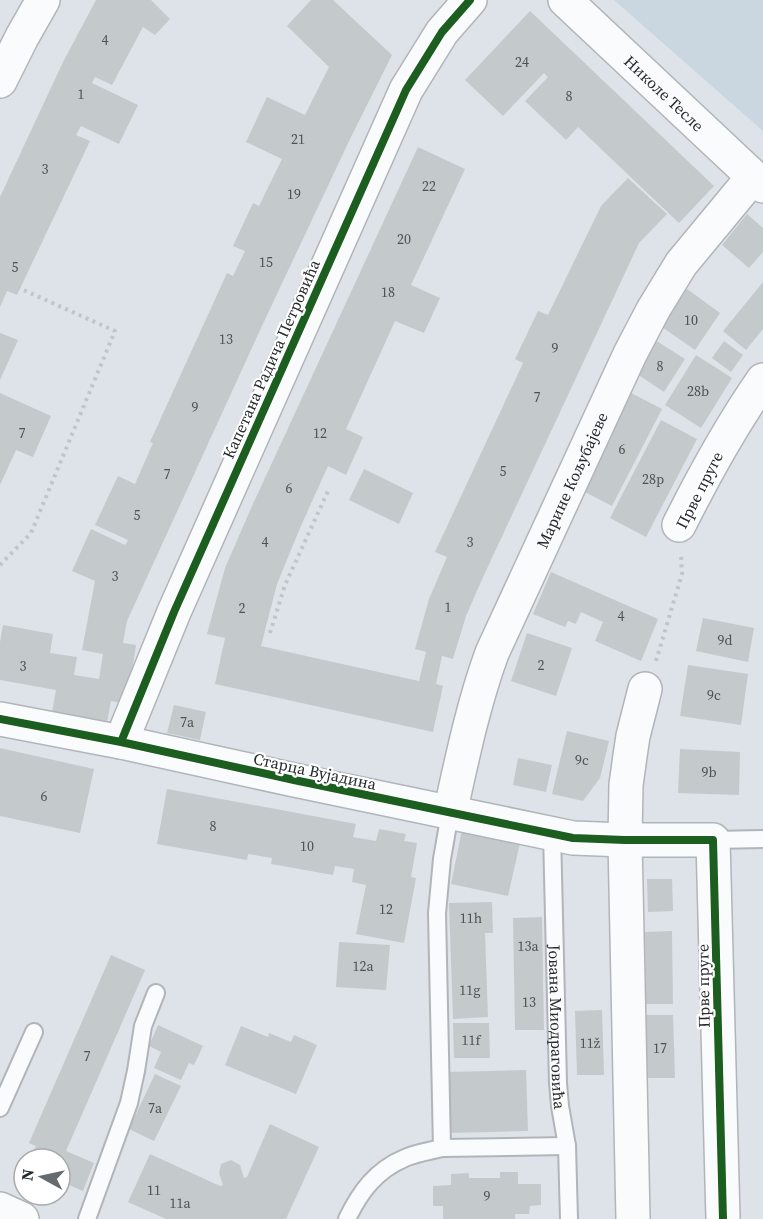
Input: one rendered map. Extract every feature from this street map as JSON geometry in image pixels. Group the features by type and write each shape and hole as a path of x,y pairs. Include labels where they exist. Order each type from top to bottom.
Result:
{"street":[{"name":"Капетана Радича Петровића","path":"121,742 179,602 406,90 442,32 470,0"},
{"name":"Николе Тесле","path":"565,0 758,181"},
{"path":"0,81 38,8"},
{"name":"Марине Кољубајеве","path":"450,813 470,723 492,653 630,354 652,310 681,264 758,181"},
{"name":"Прве пруге","path":"679,525 716,454 763,380"},
{"path":"633,1219 625,840 626,785 633,735 645,689"},
{"name":"Старца Вујадина","path":"0,719 121,742 552,833 587,839 625,840"},
{"path":"625,840 713,840"},
{"name":"Прве пруге","path":"713,840 723,1219"},
{"path":"0,1209 22,1219"}],"lane":[{"path":"442,1148 437,913 442,859 450,813"},
{"name":"Јована Миодраговића","path":"552,833 558,1083 567,1146 569,1219"},
{"path":"713,840 763,839"},
{"path":"87,1219 129,1103 143,1026 156,993"},
{"path":"0,1108 34,1032"},
{"path":"346,1219 366,1185 384,1169 405,1158 442,1148 567,1146"}],"path":[{"path":"0,565 31,533 115,331 20,288"},
{"path":"270,633 285,585 328,491"}],"shaded area":[{"path":"614,0 763,0 763,131"}],"building":[{"path":"96,0 151,0 170,19 155,35 143,27 112,85 95,77 92,83 138,105 119,144 81,126 76,135 90,141 17,295 7,291 0,307 0,197 63,62"},
{"path":"311,0 333,0 392,55 261,328 127,621 123,643 136,645 127,704 111,701 107,722 52,712 56,690 0,680 0,642 3,625 53,634 50,653 77,657 74,675 99,679 103,654 82,650 95,581 72,571 91,529 125,545 128,540 95,525 118,476 135,484 153,443 150,442 227,273 233,276 245,251 233,246 253,203 259,206 282,159 246,142 267,97 305,115 329,67 287,26"},
{"path":"530,11 714,186 679,223 578,127 566,140 525,101 548,77 544,73 503,116 465,80"},
{"path":"418,147 465,169 411,285 440,298 424,333 395,321 346,429 363,437 346,475 328,466 277,584 261,646 419,681 426,652 415,649 429,599 447,557 435,552 523,363 515,359 538,311 548,315 601,206 628,178 667,214 639,243 484,575 466,616 453,659 442,656 436,684 443,686 433,732 215,684 225,638 207,634 225,568"},
{"path":"747,214 763,228 763,252 749,268 722,245"},
{"path":"763,282 763,329 746,350 723,331"},
{"path":"687,289 720,313 695,350 662,327"},
{"path":"0,333 18,340 0,380"},
{"path":"655,340 685,359 664,392 634,372"},
{"path":"724,341 743,355 731,372 712,358"},
{"path":"696,355 732,378 701,428 665,405"},
{"path":"0,393 51,416 33,457 16,450 0,485"},
{"path":"631,393 662,409 612,506 581,490"},
{"path":"661,420 697,439 646,537 610,518"},
{"path":"364,469 413,493 399,524 349,500"},
{"path":"551,572 658,619 641,661 595,641 603,622 581,612 576,624 568,621 565,627 533,614"},
{"path":"703,618 754,628 748,662 696,651"},
{"path":"527,633 572,648 556,696 511,681"},
{"path":"688,665 748,674 741,725 680,716"},
{"path":"174,705 206,712 200,740 167,733"},
{"path":"567,731 609,741 600,778 583,801 552,794"},
{"path":"0,748 94,769 80,833 0,816"},
{"path":"680,749 740,752 739,795 678,793"},
{"path":"518,758 552,765 546,792 513,785"},
{"path":"167,789 356,824 353,837 376,841 379,829 406,834 404,841 417,843 411,877 416,878 404,943 356,934 366,885 352,882 354,869 335,866 333,875 271,864 272,858 248,854 247,860 157,844"},
{"path":"462,830 520,843 508,896 451,884"},
{"path":"647,879 672,879 673,911 648,912"},
{"path":"492,902 493,933 485,933 488,1017 453,1019 449,903"},
{"path":"542,917 544,1030 515,1030 513,918"},
{"path":"672,931 673,1004 646,1004 645,932"},
{"path":"339,942 390,945 386,990 336,987"},
{"path":"111,955 145,970 68,1147 36,1147 29,1143"},
{"path":"602,1010 604,1075 577,1075 575,1011"},
{"path":"646,1015 673,1015 675,1078 647,1078"},
{"path":"453,1023 489,1023 490,1058 454,1058"},
{"path":"158,1025 203,1046 194,1065 189,1063 181,1080 154,1068 161,1052 149,1046"},
{"path":"241,1026 268,1037 269,1033 291,1042 294,1035 317,1045 296,1094 225,1065"},
{"path":"526,1070 528,1131 448,1133 446,1072"},
{"path":"155,1074 181,1086 154,1141 129,1129"},
{"path":"270,1124 319,1147 286,1219 166,1219 128,1202 150,1154 220,1186 223,1185 219,1173 221,1164 231,1160 240,1165 244,1178 247,1177"},
{"path":"72,1154 94,1163 83,1191 72,1186"},
{"path":"500,1172 518,1172 518,1184 541,1184 541,1205 530,1206 529,1214 515,1214 515,1219 443,1219 443,1206 433,1206 433,1186 451,1185 451,1174 469,1173 469,1178 500,1178"}],"cycle path":[{"path":"121,742 174,612 406,90 442,32 470,0"},
{"path":"0,719 121,742 573,838 713,840 723,1219"}]}
